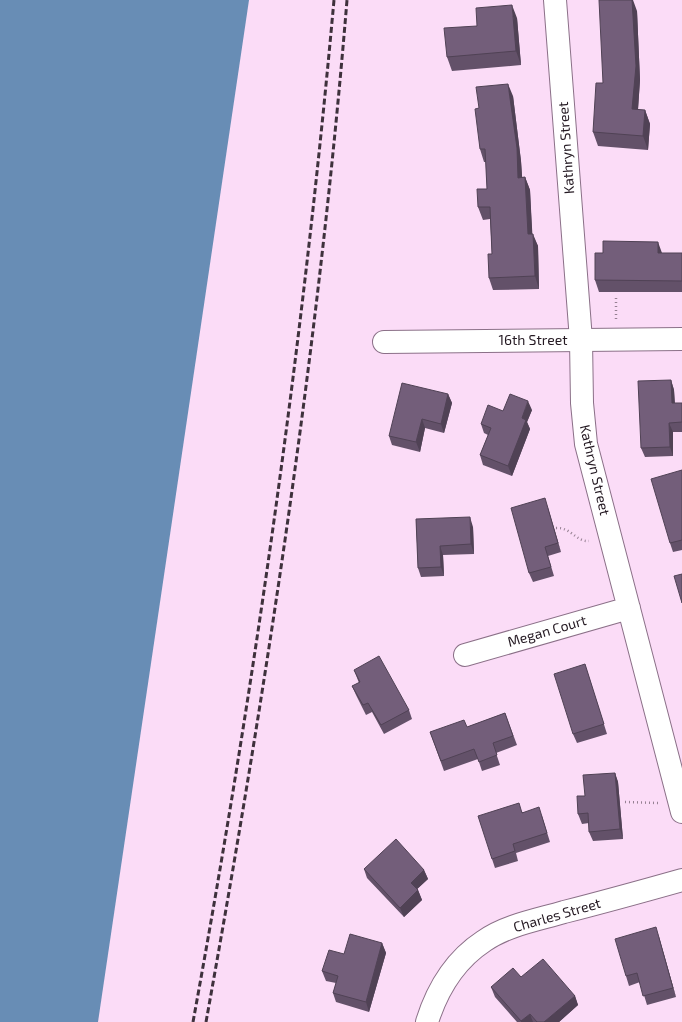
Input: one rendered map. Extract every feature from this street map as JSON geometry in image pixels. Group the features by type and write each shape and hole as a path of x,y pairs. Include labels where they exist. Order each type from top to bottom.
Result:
{"street":[{"name":"Kathryn Street","path":"556,0 581,340 582,403 586,444 682,810"},
{"name":"16th Street","path":"384,342 682,339"},
{"name":"Megan Court","path":"465,654 629,608"},
{"name":"Charles Street","path":"427,1022 432,1005 443,983 458,964 484,941 514,926 682,880"}],"path":[{"path":"556,528 566,529 584,542 610,537"},
{"path":"625,802 648,802 682,810"}],"water":[{"path":"0,0 249,0 98,1022 0,1022"}],"building":[{"path":"599,0 632,0 636,66 632,109 645,110 643,136 593,132 596,83 603,83"},
{"path":"512,5 516,51 447,57 444,28 477,26 476,8"},
{"path":"508,84 517,148 518,178 525,177 528,234 533,234 535,276 489,278 488,254 492,254 490,207 478,207 477,189 487,189 485,149 480,149 475,109 479,108 476,87"},
{"path":"603,241 658,242 658,253 682,253 682,281 595,280 595,253 603,253"},
{"path":"671,380 672,403 682,403 682,422 669,423 670,447 641,448 638,381"},
{"path":"402,383 448,394 441,424 422,419 416,442 389,436"},
{"path":"510,394 528,401 522,418 526,420 508,466 480,455 491,428 481,424 488,405 503,411"},
{"path":"682,470 682,540 670,543 651,479"},
{"path":"545,498 558,543 545,547 551,567 529,573 511,508"},
{"path":"470,517 471,544 440,546 441,567 418,568 416,519"},
{"path":"682,574 682,603 674,576"},
{"path":"379,656 409,710 381,725 368,703 363,705 352,686 360,682 354,670"},
{"path":"585,664 604,724 573,734 554,674"},
{"path":"505,713 513,736 493,743 497,755 479,762 474,749 441,761 430,732 464,720 467,727"},
{"path":"615,773 620,829 589,832 588,813 578,814 577,796 585,796 583,775"},
{"path":"519,803 522,813 539,807 547,833 513,844 515,851 492,859 478,816"},
{"path":"396,839 424,870 411,883 418,890 400,908 364,869"},
{"path":"656,927 673,988 643,996 637,973 626,976 615,939"},
{"path":"350,934 382,943 366,1002 333,993 338,976 322,971 329,950 344,954"},
{"path":"543,959 575,996 544,1022 537,1022 530,1014 521,1021 491,987 513,968 521,977"}],"railway":[{"path":"193,1022 237,768 275,512 308,257 334,0"},
{"path":"206,1022 250,768 289,513 322,257 347,0"}]}
